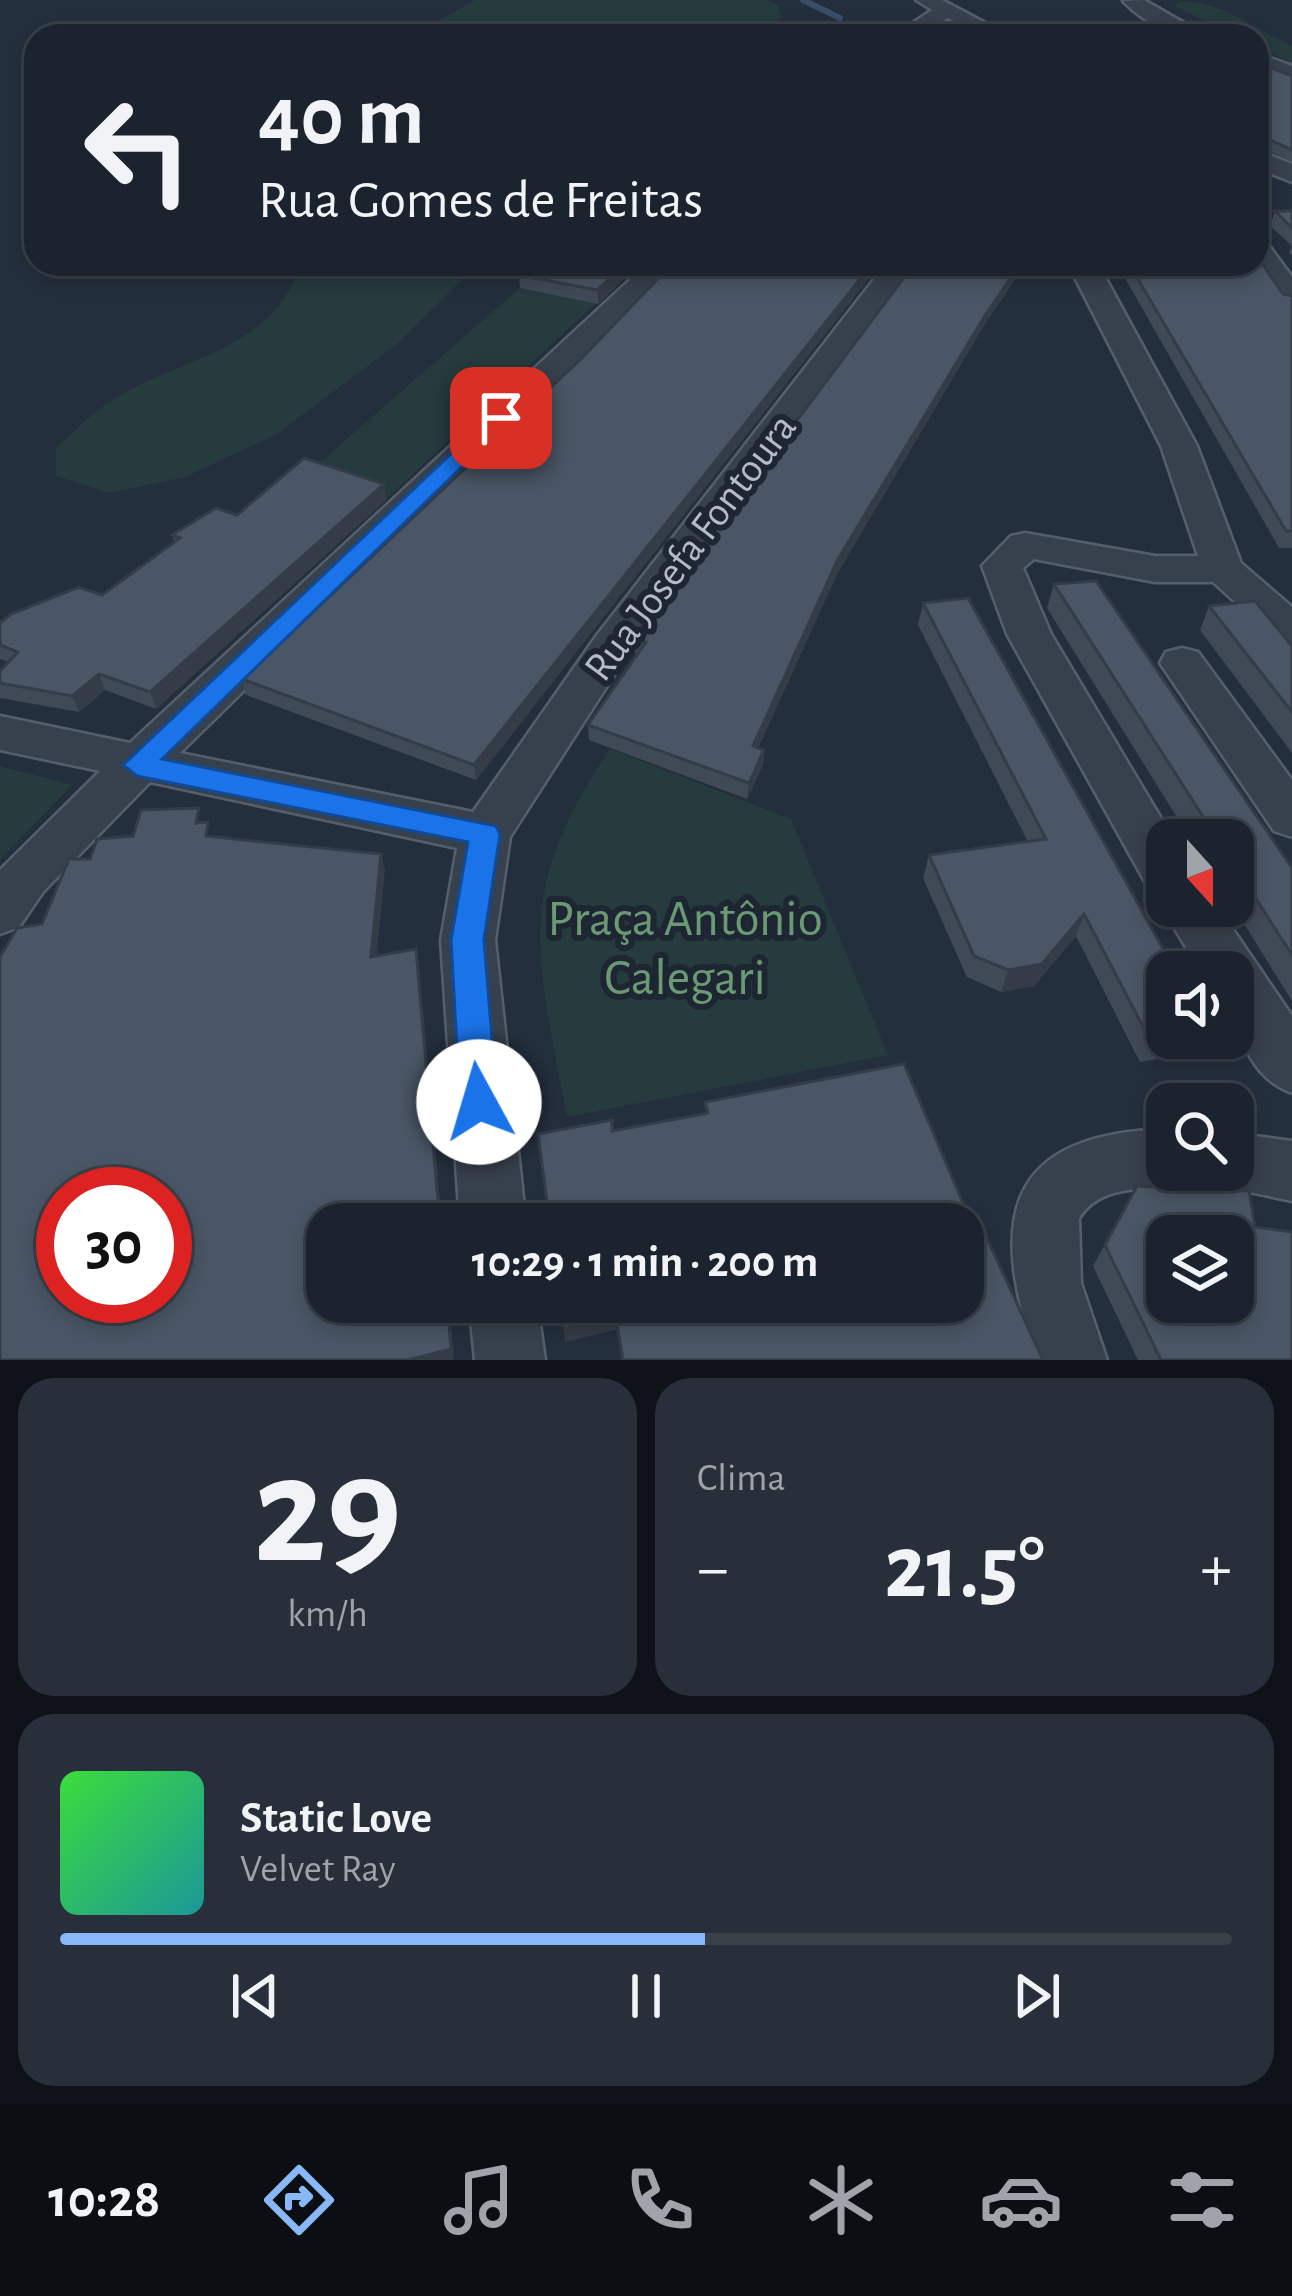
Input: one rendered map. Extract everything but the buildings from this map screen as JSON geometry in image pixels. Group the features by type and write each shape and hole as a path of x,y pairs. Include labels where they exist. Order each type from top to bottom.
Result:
{"street":[{"path":"926,0 975,24"},
{"path":"1133,1 1174,24"},
{"path":"920,24 950,11"},
{"path":"1269,266 1292,298"},
{"path":"0,912 24,877 137,765 651,276"},
{"name":"Rua Josefa Fontoura","path":"485,834 612,645 892,276"},
{"path":"1089,276 1179,446 1223,569 1292,630"},
{"path":"1146,837 1029,634 1002,566 1025,545 1155,569 1223,569"},
{"path":"1182,664 1292,818"},
{"path":"0,733 485,834 468,940 491,1203"},
{"path":"1254,1008 1292,1066"},
{"path":"1072,1360 1045,1293 1040,1246 1048,1208 1069,1178 1104,1162 1146,1160"},
{"path":"1254,1166 1292,1171"},
{"path":"506,1323 510,1360"}],"green space":[{"path":"475,0 768,0 778,6 781,17 772,24 433,24"},
{"path":"1197,3 1250,24 1211,24 1174,4"},
{"path":"1269,34 1292,46 1292,63 1269,53"},
{"path":"295,276 466,276 396,345 277,434 185,477 109,493 56,476 56,448 92,415 132,389 244,336 268,318"},
{"path":"520,288 596,303 386,499 309,472"},
{"name":"Praça Antônio Calegari","path":"610,749 791,819 888,1055 567,1117 547,1012 540,927 545,886 558,845"},
{"path":"0,766 72,785 0,860"}],"waterway":[{"path":"803,0 840,18"}],"route":[{"path":"479,1102 468,940 485,834 137,765 501,418"}]}
